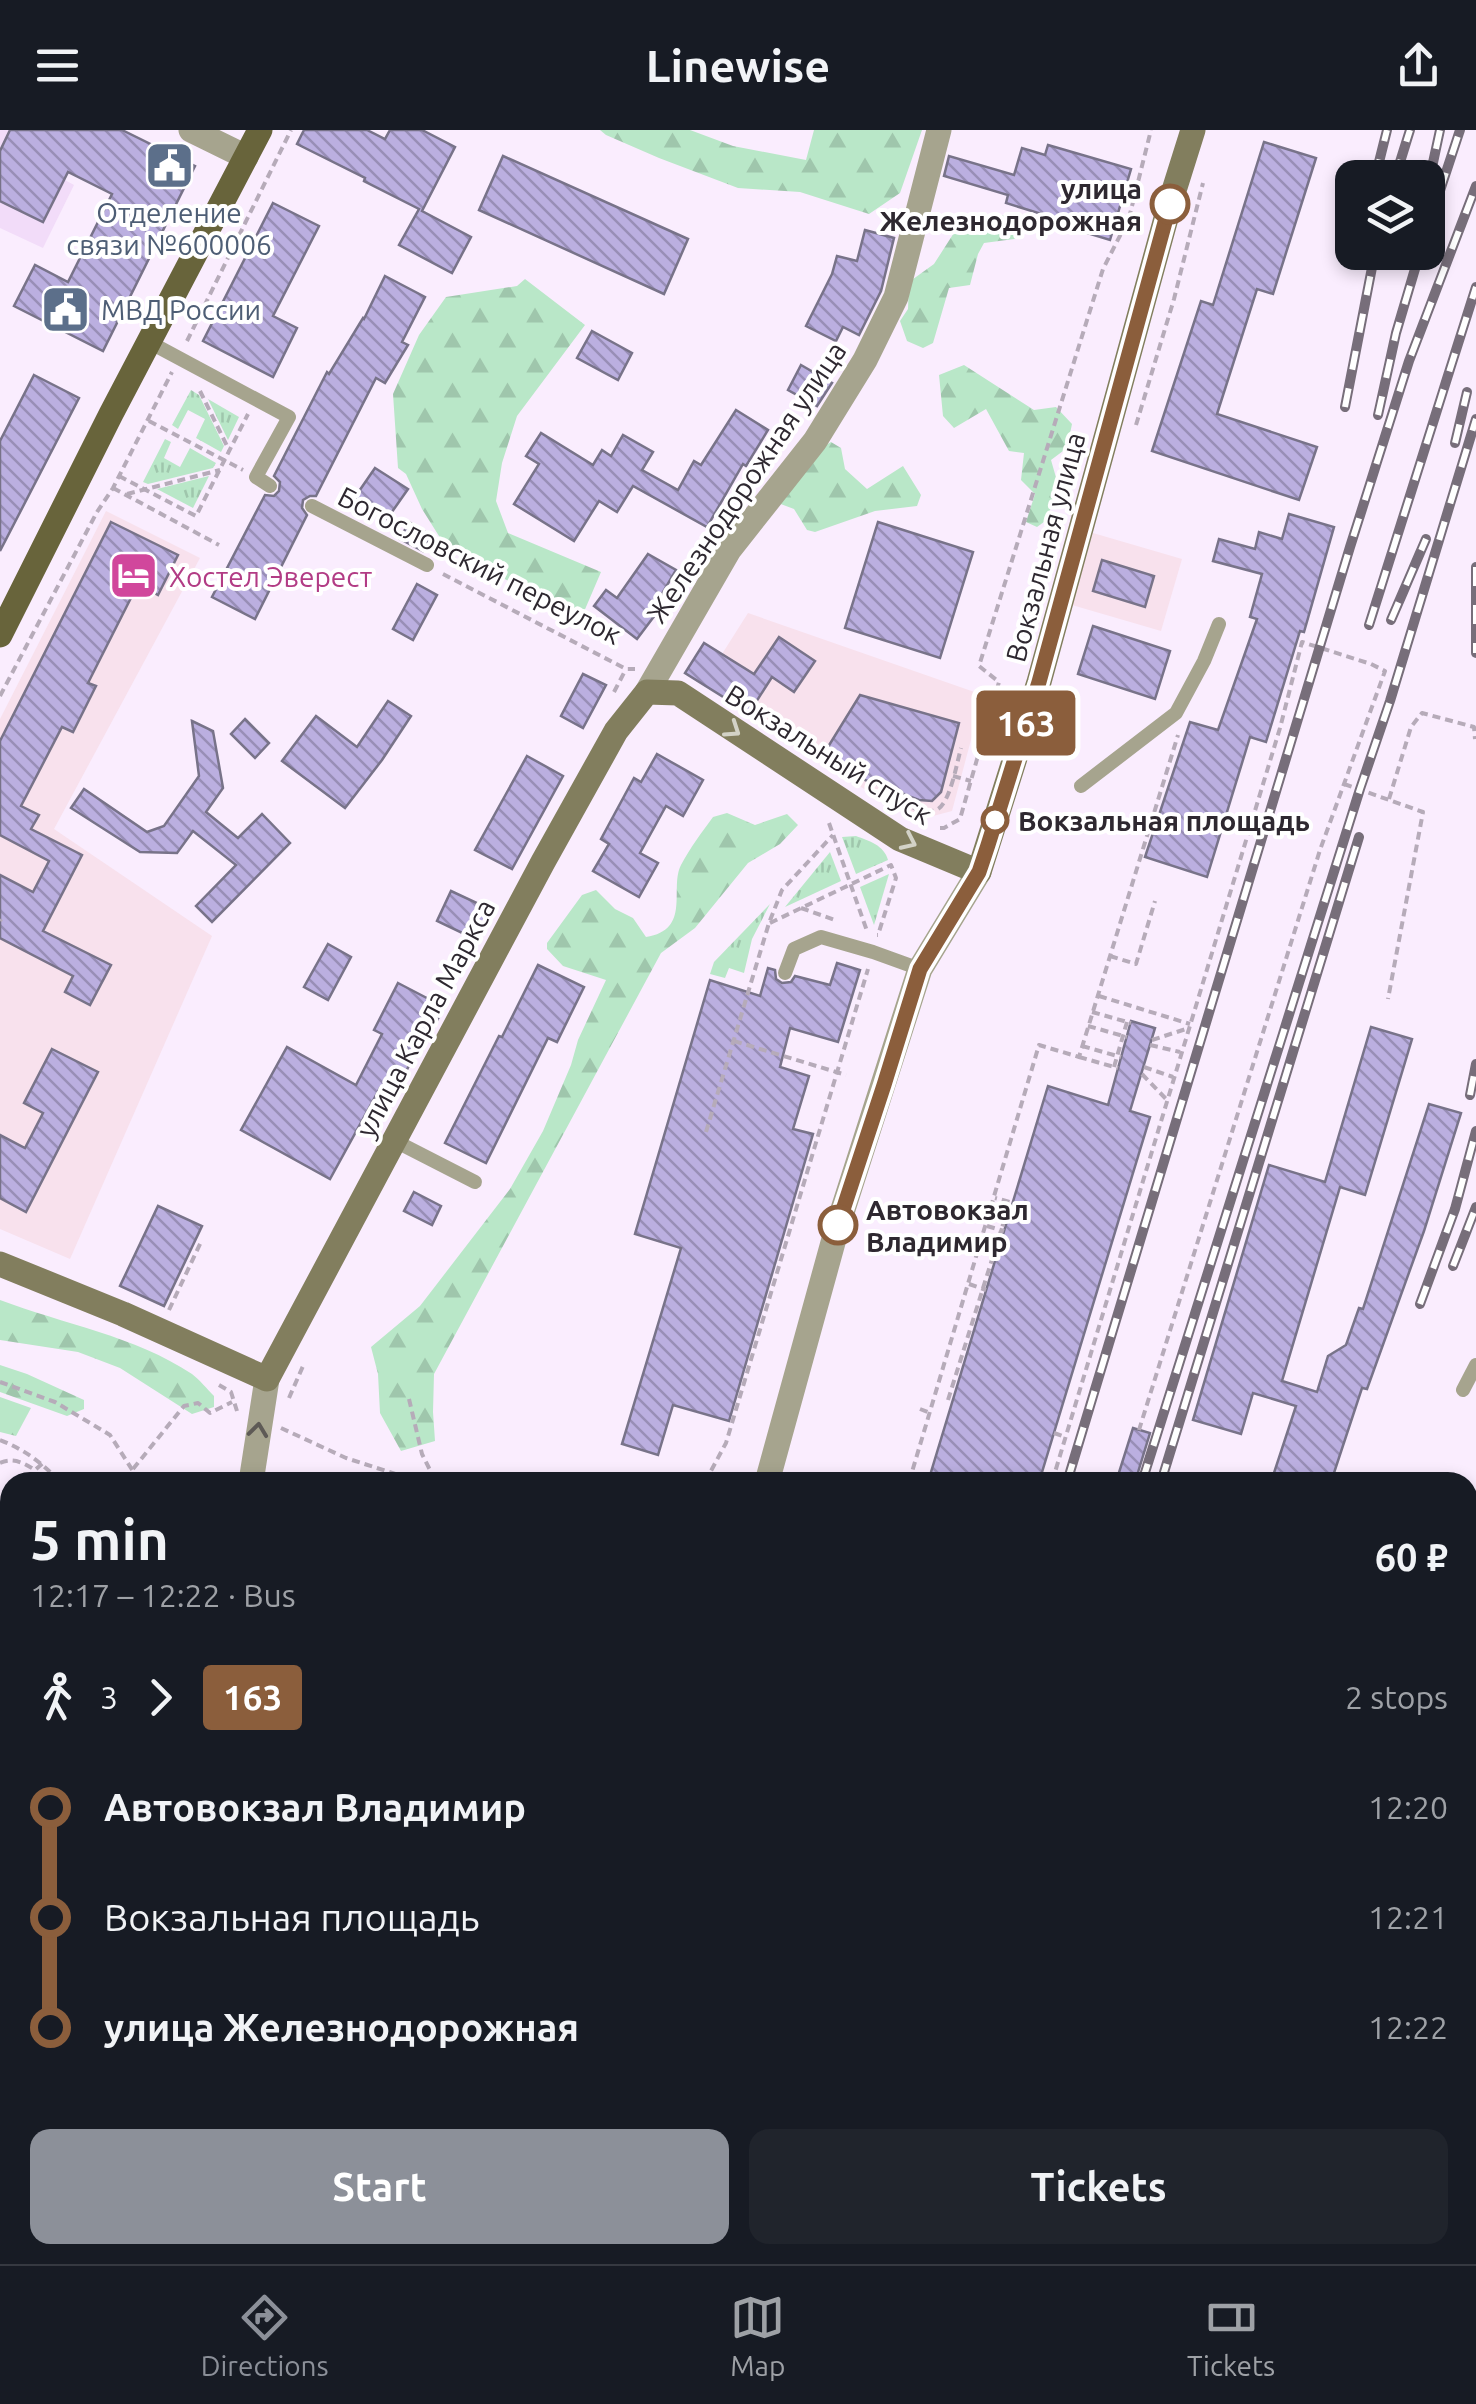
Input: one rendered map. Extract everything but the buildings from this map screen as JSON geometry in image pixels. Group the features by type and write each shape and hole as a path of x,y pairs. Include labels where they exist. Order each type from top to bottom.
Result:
{"main road":[{"path":"0,635 260,130"},
{"name":"Вокзальная улица","path":"979,872 1039,682 1171,200 1194,130"},
{"name":"Вокзальный спуск","path":"647,692 678,693 900,839 979,872"},
{"name":"улица Карла Маркса","path":"267,1379 616,731 647,692"},
{"path":"0,1264 267,1379"}],"street":[{"path":"191,130 246,156"},
{"name":"Железнодорожная улица","path":"647,692 730,550 815,441 865,360 896,297 939,130"},
{"name":"Вокзальная улица","path":"770,1472 837,1228 920,969 979,872"},
{"path":"253,1472 267,1379"}],"lane":[{"path":"148,342 289,417 256,477 270,486"},
{"name":"Богословский переулок","path":"312,506 427,565"},
{"path":"1081,786 1176,713 1220,624"},
{"path":"785,973 794,949 821,937 920,969"},
{"path":"393,1140 475,1182"},
{"path":"1463,1390 1476,1365"}],"path":[{"path":"0,696 148,420 291,130"},
{"path":"934,828 944,828 960,819 999,682 979,666 1103,269 1129,218 1152,130"},
{"path":"216,396 199,388 230,450"},
{"path":"119,476 196,516 249,414"},
{"path":"148,420 256,477"},
{"path":"125,494 220,470"},
{"path":"113,488 219,545"},
{"name":"Богословский переулок","path":"427,565 626,669 608,704"},
{"path":"1055,1472 1280,728 1302,642 1385,671 1314,868 1139,1430"},
{"path":"1389,799 1411,727 1422,712 1474,727 1475,739"},
{"path":"1078,1057 1182,723 1176,713"},
{"path":"914,798 910,807 913,811 934,811 946,803 961,748"},
{"path":"953,776 971,782"},
{"path":"943,784 950,787"},
{"path":"1344,784 1423,812 1388,1000"},
{"path":"706,1132 782,890 834,834 867,932"},
{"path":"769,923 891,865 896,878 878,936 851,926"},
{"path":"1110,956 1136,964 1156,900"},
{"path":"802,908 834,920"},
{"path":"710,1472 726,1444 754,1365 836,1072 874,952"},
{"path":"1098,996 1190,1026"},
{"path":"1092,1012 1122,1046"},
{"path":"1088,1026 1122,1046"},
{"path":"1182,1052 1151,1043 1190,1026"},
{"path":"734,1041 846,1075"},
{"path":"912,1472 995,1198 1013,1121 1039,1045 1078,1057 1122,1046"},
{"path":"1082,1046 1122,1046"},
{"path":"1144,1067 1174,1078"},
{"path":"1142,1074 1168,1100"},
{"path":"936,1396 950,1401 1003,1230 1010,1202 995,1198"},
{"path":"986,1226 1003,1230"},
{"path":"167,1315 201,1242"},
{"path":"1107,1259 1118,1262"},
{"path":"969,1284 985,1289"},
{"path":"0,1382 55,1402 110,1435 135,1472"},
{"path":"409,1399 422,1454 431,1472"},
{"path":"134,1469 184,1406 198,1403 210,1413 234,1402"},
{"path":"920,1409 930,1413"},
{"path":"277,1426 346,1458 389,1472"},
{"path":"1054,1433 1065,1437"},
{"path":"0,1440 43,1463 51,1472"},
{"path":"0,1463 22,1462 35,1470 43,1463"}],"shaded area":[{"path":"0,130 58,130 41,167 74,185 43,248 0,228"},
{"path":"106,511 200,558 54,829 212,936 70,1259 0,1229 0,719"},
{"path":"1093,533 1182,559 1161,631 1072,605"},
{"path":"748,613 983,695 952,811 918,820 814,760 749,713 768,683 722,654"}],"green space":[{"path":"600,130 690,130 733,146 806,160 814,130 922,130 900,193 869,214 800,192 738,188"},
{"path":"1009,215 1021,225 1021,238 984,243 970,285 949,288 933,343 923,348 907,341 900,321 908,309 909,282 934,264 959,225 976,216"},
{"path":"525,279 585,325 517,416 502,463 496,501 508,533 601,572 583,614 550,605 444,544 406,474 398,468 393,394 419,335 446,297 517,286"},
{"path":"964,365 1034,410 1056,407 1072,424 1067,448 1051,460 1057,481 1048,519 1037,527 1026,522 1035,494 1021,480 1024,453 1009,451 986,409 954,428 943,416 939,375"},
{"path":"191,390 199,395 224,446 221,452 196,438 205,419 188,410 178,429 172,425"},
{"path":"208,399 239,417 228,440"},
{"path":"165,439 171,442 164,458 180,467 190,448 216,463 213,468 143,482"},
{"path":"831,442 841,448 845,469 867,489 903,466 921,495 917,506 875,511 815,532 807,530 794,509 778,503 821,448"},
{"path":"209,476 193,508 157,489"},
{"path":"727,813 755,825 787,814 798,825 780,844 748,863 695,928 661,953 434,1374 435,1441 401,1451 380,1413 378,1374 371,1347 420,1306 510,1189 543,1131 606,980 563,966 547,949 547,943 582,895 596,890 615,909 633,918 646,937 660,933 674,917 681,865 713,817"},
{"path":"856,836 880,847 888,860 856,874 842,837"},
{"path":"830,852 841,881 785,907"},
{"path":"889,874 874,925 860,887"},
{"path":"770,904 752,939 744,973 729,968 725,978 710,974 714,962"},
{"path":"0,1300 123,1340 170,1361 192,1374 214,1396 214,1407 192,1414 120,1368 78,1352 0,1340"},
{"path":"0,1365 84,1400 84,1409 67,1416 0,1392"},
{"path":"0,1397 31,1408 16,1436 0,1432"}],"railway":[{"path":"1380,160 1387,130"},
{"path":"1401,160 1410,130"},
{"path":"1434,160 1440,130"},
{"path":"1445,175 1460,130"},
{"path":"1070,1472 1350,547 1409,361 1476,186"},
{"path":"1345,407 1372,270"},
{"path":"1378,415 1415,270"},
{"path":"1369,625 1476,287"},
{"path":"1455,443 1467,392"},
{"path":"1145,1472 1476,419"},
{"path":"1391,620 1426,539"},
{"path":"1476,567 1476,653"},
{"path":"1164,1472 1359,837"},
{"path":"1470,1095 1476,1064"},
{"path":"1420,1304 1455,1209 1476,1131"},
{"path":"1453,1266 1476,1207"}],"bus line":[{"name":"163","path":"838,1225 920,969 979,872 988,845 1039,682 1170,204"}],"place":[{"name":"Отделение связи №600006","path":"169,165"},
{"name":"улица Железнодорожная","path":"1170,204"},
{"name":"МВД России","path":"66,309"},
{"name":"Хостел Эверест","path":"134,576"},
{"name":"Вокзальная площадь","path":"995,820"},
{"name":"Автовокзал Владимир","path":"838,1225"}]}
